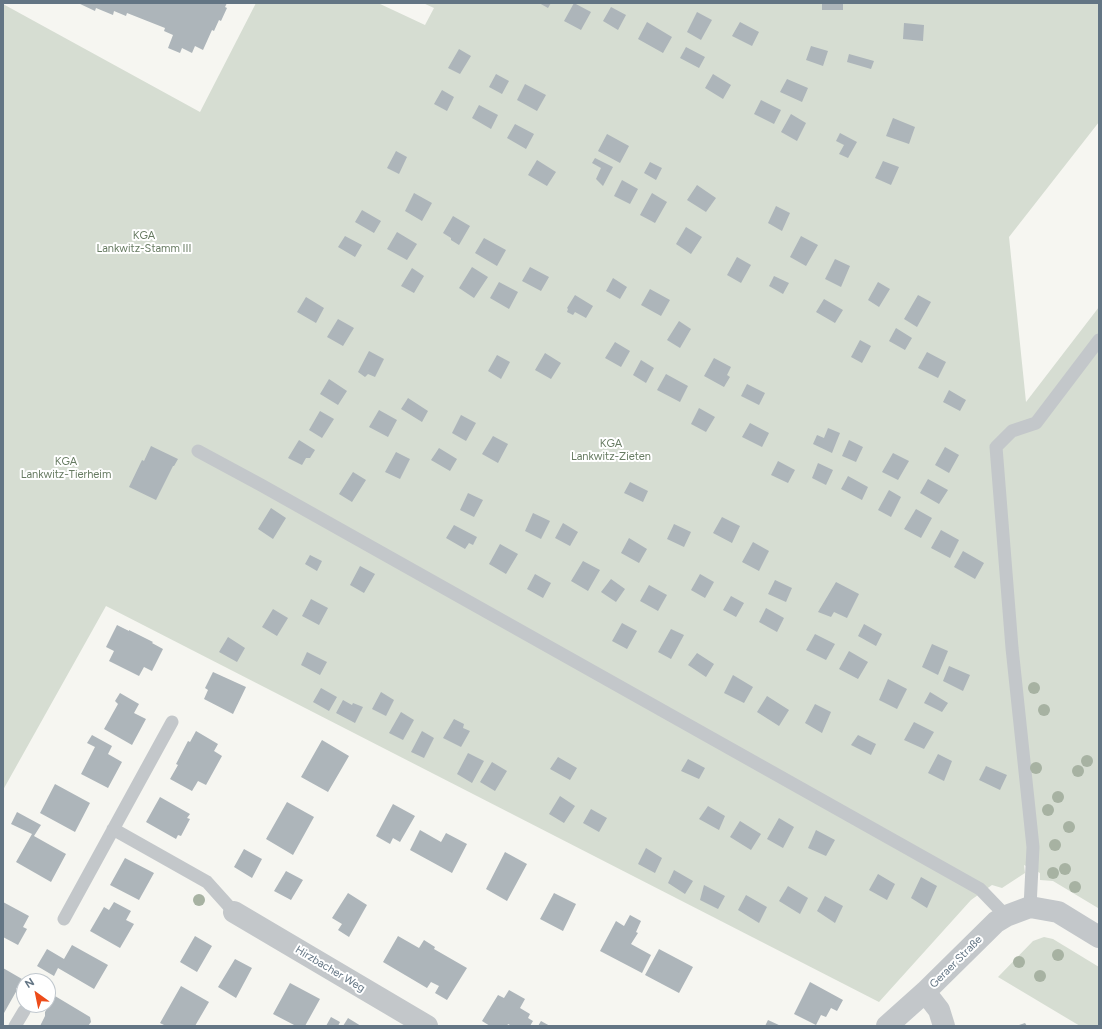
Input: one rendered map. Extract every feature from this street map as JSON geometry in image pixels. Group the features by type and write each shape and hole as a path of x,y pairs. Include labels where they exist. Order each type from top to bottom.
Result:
{"street":[{"name":"Geraer Straße","path":"887,1026 925,992 975,941 996,922 1006,916 1030,907"},
{"path":"1030,907 1058,912 1099,938"},
{"name":"Hirzbacher Weg","path":"234,912 427,1026"},
{"path":"925,992 938,1010 944,1026"}],"lane":[{"path":"1030,907 1033,847 1012,648 996,447 1012,431 1036,423 1099,340"},
{"path":"198,451 980,889 1006,916"},
{"path":"64,919 172,722"},
{"path":"113,829 207,882 234,912"},
{"path":"15,1026 23,1013"}],"green space":[{"name":"KGA Lankwitz-Zieten","path":"256,3 378,3 425,25 434,8 423,3 1099,3 1099,122 1009,237 1026,402 1099,307 1098,908 1053,881 1040,880 1040,873 1024,865 1025,873 1002,888 992,885 971,900 879,1002 106,606 3,790 3,4 200,112"},
{"path":"1044,937 1053,939 1099,967 1099,1026 1080,1026 998,977 1033,941"}],"building":[{"path":"78,3 227,3 225,7 227,8 221,21 219,20 214,31 212,30 203,50 195,46 192,53 182,48 180,53 168,48 173,35 164,31 165,28 127,13 126,16 114,11 113,15 96,8 95,11"},
{"path":"539,3 551,3 548,8"},
{"path":"574,3 591,12 581,30 564,21"},
{"path":"822,3 843,3 843,10 822,10"},
{"path":"611,7 626,15 618,30 603,21"},
{"path":"697,12 712,20 701,40 687,32"},
{"path":"647,22 672,37 663,53 638,39"},
{"path":"740,22 759,32 752,46 732,36"},
{"path":"904,23 924,25 923,41 903,39"},
{"path":"811,46 828,51 823,66 806,60"},
{"path":"686,47 705,57 699,68 680,58"},
{"path":"459,49 471,56 460,74 448,68"},
{"path":"849,54 874,61 871,69 847,62"},
{"path":"496,74 509,81 502,94 489,87"},
{"path":"713,74 731,85 723,99 705,88"},
{"path":"787,79 808,88 802,102 780,92"},
{"path":"525,84 546,95 537,111 517,100"},
{"path":"442,90 454,97 447,111 434,104"},
{"path":"761,100 781,110 774,124 754,114"},
{"path":"479,105 498,115 491,129 472,118"},
{"path":"791,114 806,123 797,141 781,132"},
{"path":"893,118 915,127 909,144 886,136"},
{"path":"515,124 534,134 526,149 507,138"},
{"path":"840,133 857,142 848,158 839,154 844,145 836,141"},
{"path":"607,134 629,146 620,163 598,151"},
{"path":"396,151 407,157 399,174 387,168"},
{"path":"595,158 613,167 603,186 596,179 601,168 592,163"},
{"path":"537,160 556,172 547,186 528,175"},
{"path":"883,161 899,167 891,185 875,178"},
{"path":"650,162 662,168 656,180 644,173"},
{"path":"622,180 638,189 630,204 614,196"},
{"path":"697,185 716,198 706,212 687,200"},
{"path":"414,193 432,203 422,221 405,211"},
{"path":"652,193 667,202 655,223 640,215"},
{"path":"776,206 790,213 782,231 768,223"},
{"path":"362,210 381,221 374,233 355,222"},
{"path":"453,216 470,226 459,245 443,233"},
{"path":"686,227 702,237 691,254 676,244"},
{"path":"397,232 417,244 407,260 387,249"},
{"path":"345,236 362,245 355,257 338,247"},
{"path":"801,236 818,245 806,266 790,257"},
{"path":"484,238 506,250 497,266 475,253"},
{"path":"737,257 751,265 741,283 727,275"},
{"path":"835,259 850,266 841,287 825,279"},
{"path":"472,267 488,277 474,298 459,288"},
{"path":"530,267 549,277 541,291 522,281"},
{"path":"412,268 424,276 414,293 401,286"},
{"path":"774,276 789,283 783,294 769,286"},
{"path":"613,278 627,287 620,299 606,291"},
{"path":"499,282 518,292 509,309 490,298"},
{"path":"878,282 890,289 879,307 868,300"},
{"path":"650,289 670,300 661,316 641,305"},
{"path":"575,295 593,306 586,318 575,312 573,315 567,312 567,308"},
{"path":"918,295 931,302 917,327 904,319"},
{"path":"306,297 324,308 316,323 297,312"},
{"path":"824,299 843,310 835,323 816,312"},
{"path":"338,319 354,328 343,346 327,337"},
{"path":"679,321 691,329 680,348 667,340"},
{"path":"896,328 912,338 905,350 889,341"},
{"path":"860,340 871,346 862,363 851,357"},
{"path":"615,342 630,351 621,367 605,358"},
{"path":"369,351 384,359 375,377 368,374 365,377 358,372"},
{"path":"927,352 946,362 938,378 918,368"},
{"path":"545,353 561,363 551,379 535,370"},
{"path":"497,355 510,362 501,379 488,371"},
{"path":"714,358 731,367 727,375 730,377 724,387 704,376"},
{"path":"641,360 654,368 646,383 633,375"},
{"path":"666,374 688,386 680,402 657,390"},
{"path":"329,379 347,391 338,405 320,394"},
{"path":"747,384 765,393 759,405 741,396"},
{"path":"949,390 966,400 960,411 943,402"},
{"path":"408,398 428,411 422,422 401,409"},
{"path":"699,408 715,417 706,432 691,424"},
{"path":"379,410 397,420 388,437 369,427"},
{"path":"320,411 334,419 322,438 309,430"},
{"path":"461,415 476,423 466,441 452,433"},
{"path":"750,423 769,433 762,447 742,437"},
{"path":"828,428 840,433 832,453 813,444 817,435 824,438"},
{"path":"493,436 508,444 498,463 482,454"},
{"path":"299,440 315,450 310,458 306,458 302,465 288,458"},
{"path":"849,440 863,447 856,462 842,456"},
{"path":"151,446 178,459 156,500 129,487 142,460 144,461"},
{"path":"945,447 959,455 949,473 935,465"},
{"path":"439,448 457,459 450,471 431,460"},
{"path":"396,452 410,459 400,479 385,472"},
{"path":"893,453 909,461 898,480 882,472"},
{"path":"778,461 795,470 788,483 771,475"},
{"path":"818,463 833,470 826,485 812,478"},
{"path":"353,472 366,480 352,502 339,494"},
{"path":"848,476 868,487 862,500 841,489"},
{"path":"928,479 948,490 939,504 920,493"},
{"path":"630,482 648,491 643,502 624,493"},
{"path":"889,490 901,497 891,517 878,510"},
{"path":"468,493 483,500 474,517 460,510"},
{"path":"271,508 286,518 273,539 258,529"},
{"path":"916,509 932,518 921,538 904,529"},
{"path":"533,513 550,521 541,539 525,531"},
{"path":"722,517 740,526 732,543 713,533"},
{"path":"563,523 578,532 570,546 555,538"},
{"path":"674,524 691,532 684,547 667,539"},
{"path":"454,525 477,537 473,545 469,543 465,549 446,538"},
{"path":"941,530 959,540 950,558 931,548"},
{"path":"629,538 647,549 639,563 621,553"},
{"path":"753,542 769,551 759,571 742,562"},
{"path":"500,544 518,554 506,574 489,564"},
{"path":"963,551 984,563 975,579 954,567"},
{"path":"310,555 322,561 317,571 305,564"},
{"path":"583,561 600,570 588,591 571,581"},
{"path":"360,566 375,574 364,593 350,585"},
{"path":"535,574 551,583 543,598 527,589"},
{"path":"700,574 714,582 705,598 691,590"},
{"path":"611,579 625,589 616,602 601,592"},
{"path":"775,580 792,588 786,602 768,594"},
{"path":"836,582 859,594 847,618 834,612 831,617 818,612"},
{"path":"649,585 667,595 658,611 640,601"},
{"path":"731,596 744,603 736,617 723,610"},
{"path":"311,599 328,608 319,625 302,616"},
{"path":"766,608 784,618 777,632 759,622"},
{"path":"273,609 288,618 277,636 262,627"},
{"path":"622,623 637,631 627,649 612,641"},
{"path":"864,624 882,634 876,646 858,636"},
{"path":"117,625 153,642 152,643 163,649 152,671 144,667 139,676 109,661 114,651 106,647"},
{"path":"671,629 684,635 671,659 658,652"},
{"path":"815,634 835,644 826,660 806,650"},
{"path":"228,637 245,648 237,662 219,652"},
{"path":"932,644 948,651 938,675 922,667"},
{"path":"849,651 868,662 858,679 839,669"},
{"path":"307,652 327,662 320,675 301,665"},
{"path":"697,653 714,664 706,677 688,665"},
{"path":"949,666 970,675 963,691 943,681"},
{"path":"213,672 246,687 233,714 204,699 208,690 205,688"},
{"path":"733,675 753,687 744,703 724,693"},
{"path":"888,679 907,689 897,709 879,700"},
{"path":"321,688 337,697 329,711 313,702"},
{"path":"381,692 394,700 386,716 372,709"},
{"path":"930,692 948,703 942,712 924,703"},
{"path":"120,693 139,704 134,713 146,719 132,745 104,729 118,704 115,701"},
{"path":"767,696 789,710 779,726 757,712"},
{"path":"343,700 352,705 353,703 363,707 355,723 336,713"},
{"path":"815,704 831,712 822,733 805,723"},
{"path":"401,712 414,720 403,740 389,733"},
{"path":"454,719 464,724 463,728 470,731 461,747 443,738"},
{"path":"914,722 934,732 924,749 904,740"},
{"path":"196,731 218,744 214,751 222,756 206,785 198,781 192,791 170,779 178,765 176,764 188,741 190,742"},
{"path":"422,731 434,738 424,758 411,752"},
{"path":"92,735 112,746 108,754 122,762 108,788 81,774 95,747 87,743"},
{"path":"858,735 876,744 871,755 851,745"},
{"path":"322,740 349,756 328,792 301,777"},
{"path":"468,753 484,761 472,783 457,774"},
{"path":"938,754 952,761 944,781 928,773"},
{"path":"558,757 577,768 570,780 550,769"},
{"path":"688,759 705,768 699,779 681,771"},
{"path":"492,762 507,771 495,791 480,782"},
{"path":"986,766 1007,775 1000,790 979,780"},
{"path":"55,784 90,803 75,832 40,813"},
{"path":"560,796 575,806 564,823 549,814"},
{"path":"160,797 190,814 187,818 190,819 181,836 178,835 176,839 146,822"},
{"path":"287,802 314,817 293,855 266,839"},
{"path":"393,804 415,816 400,842 393,838 390,844 376,836"},
{"path":"708,806 725,816 719,830 699,819"},
{"path":"591,809 607,818 599,832 583,823"},
{"path":"17,812 41,825 34,836 66,854 51,882 16,862 32,834 11,824"},
{"path":"779,818 794,827 783,848 767,839"},
{"path":"740,821 761,834 751,850 730,837"},
{"path":"420,830 441,842 446,833 467,844 452,873 410,850"},
{"path":"816,830 835,840 826,856 808,848"},
{"path":"646,848 662,858 655,873 638,864"},
{"path":"244,849 262,859 252,878 234,867"},
{"path":"505,852 527,864 507,901 486,889"},
{"path":"125,858 154,873 139,900 110,885"},
{"path":"674,870 693,881 685,894 668,883"},
{"path":"286,871 303,880 291,900 274,891"},
{"path":"878,874 895,884 887,900 869,890"},
{"path":"921,877 937,886 927,908 911,898"},
{"path":"704,885 725,896 718,909 700,900"},
{"path":"788,886 808,898 800,914 779,901"},
{"path":"348,893 367,905 349,937 338,930 342,924 332,918"},
{"path":"554,893 576,904 563,931 540,919"},
{"path":"746,895 767,907 759,923 738,910"},
{"path":"825,896 843,906 835,923 817,911"},
{"path":"3,902 29,916 23,927 27,929 18,945 3,937"},
{"path":"114,902 131,911 126,920 134,924 120,948 90,931 104,907 109,910"},
{"path":"630,915 641,921 636,932 638,933 631,944 651,955 642,973 600,951 616,921 624,926"},
{"path":"195,936 212,946 197,972 180,962"},
{"path":"398,936 419,948 424,940 435,947 434,949 467,968 447,1000 435,993 439,986 431,982 427,988 383,962"},
{"path":"72,945 108,965 94,989 58,968 56,973 49,973 37,966 47,949 64,959"},
{"path":"659,949 693,967 679,993 645,975"},
{"path":"235,959 252,968 236,998 218,987"},
{"path":"3,968 16,976 16,992 4,1013"},
{"path":"810,982 843,1000 837,1011 831,1008 826,1017 821,1015 816,1025 794,1014"},
{"path":"290,983 320,999 305,1026 296,1026 273,1014"},
{"path":"181,986 209,1002 195,1026 166,1026 160,1023"},
{"path":"509,990 525,999 520,1008 530,1014 528,1018 533,1021 530,1026 512,1026 508,1024 507,1026 490,1026 482,1021 498,995 504,998"},
{"path":"56,997 90,1017 91,1022 88,1026 40,1026 45,1013 56,1013"},
{"path":"331,1017 340,1022 338,1026 326,1026"},
{"path":"348,1018 361,1026 343,1026"},
{"path":"768,1020 781,1026 765,1026"},
{"path":"541,1021 550,1026 538,1026"},
{"path":"1025,1023 1027,1026 1016,1026"}],"park label":[{"name":"KGA Lankwitz-Stamm III","path":"144,242"},
{"name":"KGA Lankwitz-Tierheim","path":"66,468"}]}
